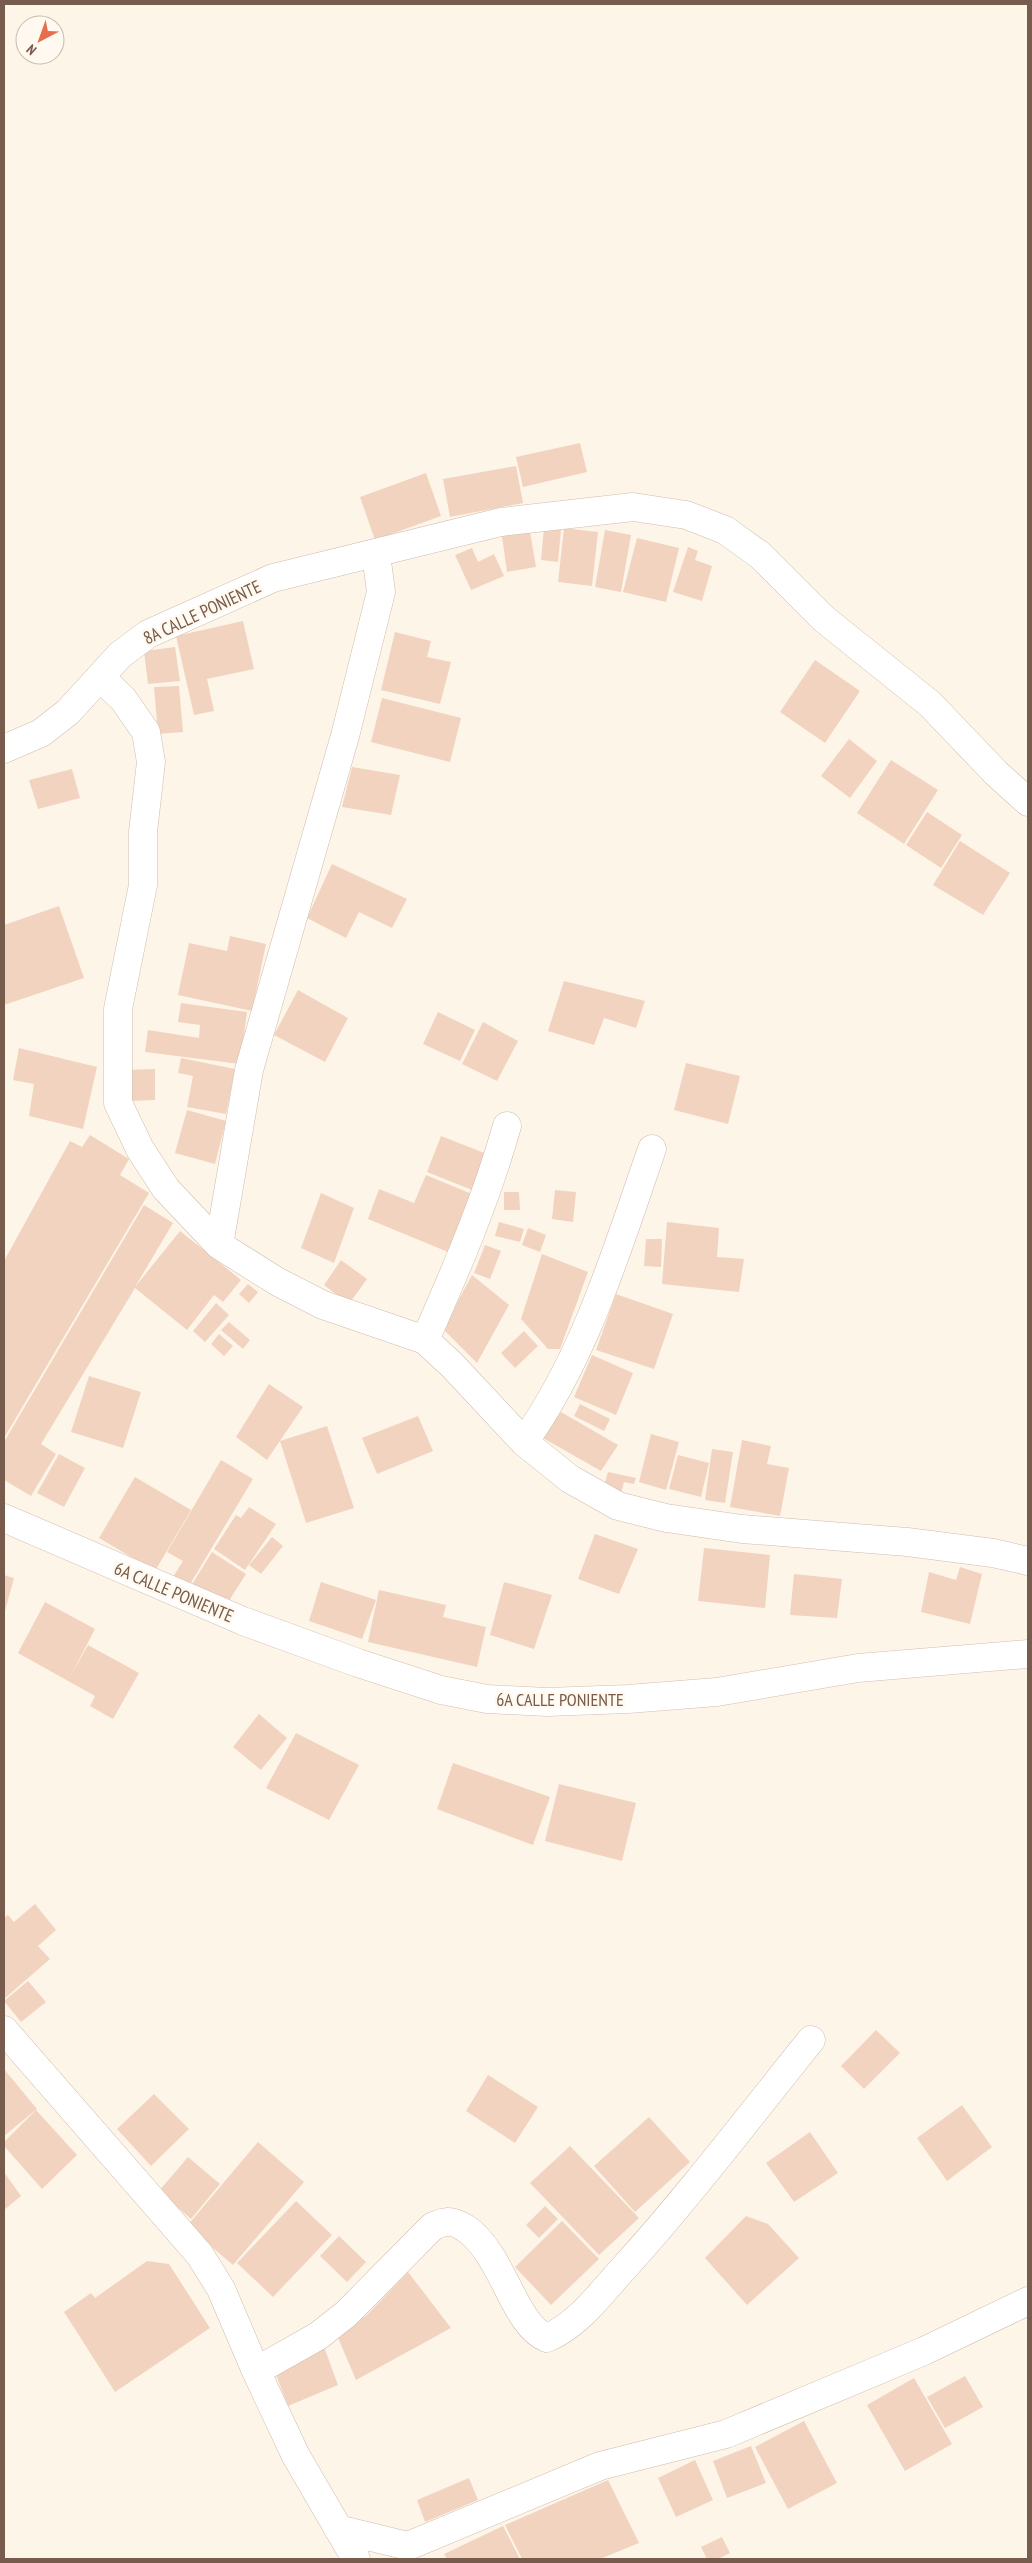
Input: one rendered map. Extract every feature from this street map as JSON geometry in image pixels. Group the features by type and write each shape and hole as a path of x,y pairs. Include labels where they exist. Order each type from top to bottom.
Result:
{"street":[{"name":"8A CALLE PONIENTE","path":"4,749 41,733 68,712 120,655 148,634 273,578 501,522 633,507 686,515 725,530 760,555 824,619 930,704 996,773 1028,802"},
{"path":"219,1245 249,1070 345,736 381,592 376,554"},
{"path":"101,678 123,699 146,732 151,762 143,832 143,885 118,1009 118,1103 140,1149 166,1189 219,1245 278,1282 322,1305 425,1340 452,1365 524,1442 570,1479 618,1506 666,1518 742,1530 907,1542 993,1553 1028,1561"},
{"path":"425,1340 462,1256 486,1193 507,1126"},
{"path":"524,1442 564,1377 604,1285 652,1149"},
{"name":"6A CALLE PONIENTE","path":"4,1518 252,1624 367,1666 442,1690 488,1699 547,1702 717,1692 858,1668 1028,1654"},
{"path":"4,2030 200,2255 222,2289 256,2372 296,2456 356,2559"},
{"path":"256,2372 318,2336 339,2320 432,2227 447,2221 459,2224 475,2235 490,2252 526,2320 537,2334 548,2338 558,2333 586,2310 650,2239 811,2040"},
{"path":"338,2529 408,2546 600,2466 726,2434 924,2351 1028,2300"}],"building":[{"path":"580,443 587,472 523,487 516,457"},
{"path":"516,466 523,503 450,517 443,479"},
{"path":"426,473 441,516 375,540 360,497"},
{"path":"544,528 561,530 558,562 541,560"},
{"path":"564,528 598,532 592,586 558,582"},
{"path":"605,530 631,535 621,592 595,587"},
{"path":"530,532 536,567 507,572 502,536"},
{"path":"637,538 679,548 666,602 623,592"},
{"path":"688,547 698,551 695,560 712,566 702,601 673,592"},
{"path":"472,548 478,562 494,554 504,576 471,590 455,555"},
{"path":"243,621 254,669 207,679 214,711 194,715 176,636"},
{"path":"395,632 431,641 427,657 451,662 440,704 381,690"},
{"path":"175,647 180,681 148,684 144,651"},
{"path":"815,660 860,691 825,743 780,712"},
{"path":"179,686 183,732 158,734 154,687"},
{"path":"382,698 461,718 450,762 371,742"},
{"path":"849,739 877,761 850,798 821,776"},
{"path":"891,760 938,790 904,844 857,813"},
{"path":"352,767 400,775 391,815 342,807"},
{"path":"72,769 80,798 38,809 29,780"},
{"path":"927,812 962,835 941,868 906,845"},
{"path":"960,841 1010,873 983,915 933,885"},
{"path":"332,864 407,899 392,928 359,912 346,938 307,918"},
{"path":"59,906 84,978 4,1005 4,925"},
{"path":"230,936 266,944 252,1011 178,995 189,943 227,951"},
{"path":"564,981 645,1001 636,1028 604,1018 594,1045 548,1031"},
{"path":"298,990 348,1018 325,1062 274,1035"},
{"path":"181,1003 247,1012 240,1064 145,1052 148,1030 199,1038 200,1025 178,1022"},
{"path":"438,1012 475,1030 460,1061 423,1044"},
{"path":"483,1022 518,1041 497,1081 462,1064"},
{"path":"19,1048 97,1067 83,1129 29,1116 34,1084 13,1080"},
{"path":"181,1058 235,1069 226,1114 187,1107 193,1076 178,1073"},
{"path":"686,1063 740,1076 728,1124 674,1110"},
{"path":"155,1069 155,1100 128,1101 126,1070"},
{"path":"187,1110 226,1121 215,1164 175,1153"},
{"path":"90,1135 129,1159 120,1175 149,1193 4,1438 4,1261 70,1141 82,1147"},
{"path":"441,1136 487,1154 472,1190 427,1172"},
{"path":"426,1175 472,1194 448,1252 368,1219 379,1189 414,1203"},
{"path":"555,1190 576,1192 573,1222 552,1219"},
{"path":"504,1192 519,1192 520,1210 504,1210"},
{"path":"321,1193 354,1208 334,1263 301,1248"},
{"path":"144,1205 173,1223 135,1287 180,1231 241,1280 223,1302 214,1295 187,1330 135,1288 41,1444 56,1454 31,1496 4,1480 4,1442"},
{"path":"499,1222 524,1229 520,1242 495,1236"},
{"path":"667,1222 719,1228 717,1257 744,1259 739,1292 662,1284"},
{"path":"528,1228 546,1235 540,1252 522,1245"},
{"path":"646,1239 662,1239 661,1267 644,1266"},
{"path":"485,1245 501,1251 490,1279 474,1273"},
{"path":"542,1254 588,1272 560,1349 548,1349 521,1319"},
{"path":"341,1260 367,1279 349,1304 324,1285"},
{"path":"472,1275 509,1305 477,1363 443,1329"},
{"path":"248,1284 258,1292 249,1303 239,1294"},
{"path":"616,1294 673,1314 654,1369 596,1350"},
{"path":"216,1303 229,1315 205,1342 193,1331"},
{"path":"229,1322 250,1340 243,1349 221,1330"},
{"path":"524,1331 538,1346 515,1368 501,1353"},
{"path":"219,1334 233,1346 224,1356 211,1344"},
{"path":"592,1355 633,1373 616,1415 574,1397"},
{"path":"89,1376 141,1392 123,1448 71,1432"},
{"path":"269,1384 303,1407 267,1460 236,1437"},
{"path":"580,1404 610,1419 604,1431 574,1416"},
{"path":"561,1412 618,1445 601,1471 543,1438"},
{"path":"418,1416 433,1451 377,1474 362,1438"},
{"path":"327,1426 354,1508 306,1523 280,1441"},
{"path":"651,1434 679,1442 666,1490 639,1482"},
{"path":"742,1440 771,1446 767,1464 789,1468 780,1516 730,1507"},
{"path":"712,1449 733,1452 725,1503 705,1500"},
{"path":"59,1454 85,1468 64,1507 37,1493"},
{"path":"678,1455 709,1463 701,1497 669,1489"},
{"path":"221,1460 253,1479 189,1586 173,1577 183,1561 167,1552"},
{"path":"608,1472 636,1478 634,1484 624,1482 621,1494 603,1489"},
{"path":"135,1477 191,1510 155,1571 99,1538"},
{"path":"249,1507 276,1524 245,1570 214,1549 236,1515 241,1518"},
{"path":"595,1534 638,1549 619,1594 578,1579"},
{"path":"272,1537 283,1546 261,1574 249,1565"},
{"path":"704,1548 770,1555 765,1608 698,1601"},
{"path":"212,1552 246,1574 225,1607 191,1586"},
{"path":"960,1567 982,1574 970,1624 921,1612 929,1572 956,1580"},
{"path":"794,1574 842,1579 837,1618 790,1615"},
{"path":"4,1575 14,1578 4,1615"},
{"path":"321,1582 376,1600 362,1639 309,1621"},
{"path":"504,1582 552,1595 534,1649 490,1635"},
{"path":"379,1590 446,1605 443,1617 486,1627 477,1667 368,1642"},
{"path":"45,1602 95,1629 71,1675 88,1645 139,1673 113,1719 90,1706 95,1696 18,1653"},
{"path":"259,1714 287,1738 261,1770 233,1747"},
{"path":"296,1733 359,1765 329,1820 266,1788"},
{"path":"453,1763 550,1797 533,1845 437,1809"},
{"path":"559,1784 636,1803 622,1861 545,1841"},
{"path":"35,1904 56,1930 38,1946 50,1959 4,1999 4,1918 8,1915 14,1922"},
{"path":"28,1981 46,2002 21,2022 4,2001"},
{"path":"876,2030 900,2053 864,2089 841,2066"},
{"path":"4,2069 37,2109 4,2136"},
{"path":"488,2075 538,2107 515,2143 466,2111"},
{"path":"154,2094 189,2129 151,2166 117,2129"},
{"path":"962,2105 992,2147 947,2181 917,2138"},
{"path":"36,2110 77,2155 42,2189 4,2146 4,2142"},
{"path":"649,2117 690,2162 635,2212 594,2166"},
{"path":"810,2132 838,2173 794,2202 766,2163"},
{"path":"258,2142 304,2182 233,2265 187,2226"},
{"path":"570,2146 639,2218 599,2255 530,2183"},
{"path":"188,2157 220,2184 191,2219 159,2191"},
{"path":"4,2172 21,2196 4,2210"},
{"path":"296,2201 332,2235 273,2297 237,2263"},
{"path":"545,2206 558,2219 539,2238 526,2225"},
{"path":"746,2216 768,2224 799,2258 747,2305 705,2258"},
{"path":"562,2221 599,2259 551,2305 515,2267"},
{"path":"339,2236 366,2262 347,2282 320,2256"},
{"path":"147,2261 169,2264 210,2328 115,2392 64,2312 91,2293 95,2298"},
{"path":"408,2272 451,2328 356,2380 336,2333 366,2316"},
{"path":"323,2344 338,2385 288,2406 273,2367"},
{"path":"965,2376 983,2407 945,2428 927,2397"},
{"path":"914,2378 952,2444 905,2471 867,2405"},
{"path":"804,2421 837,2483 788,2509 755,2447"},
{"path":"751,2446 766,2483 727,2498 713,2461"},
{"path":"695,2460 713,2500 676,2517 658,2478"},
{"path":"469,2478 478,2500 425,2522 417,2500"},
{"path":"608,2480 639,2543 600,2559 522,2559 505,2525"},
{"path":"503,2526 520,2559 447,2559 444,2554"},
{"path":"722,2537 730,2553 718,2559 707,2559 701,2547"}]}
